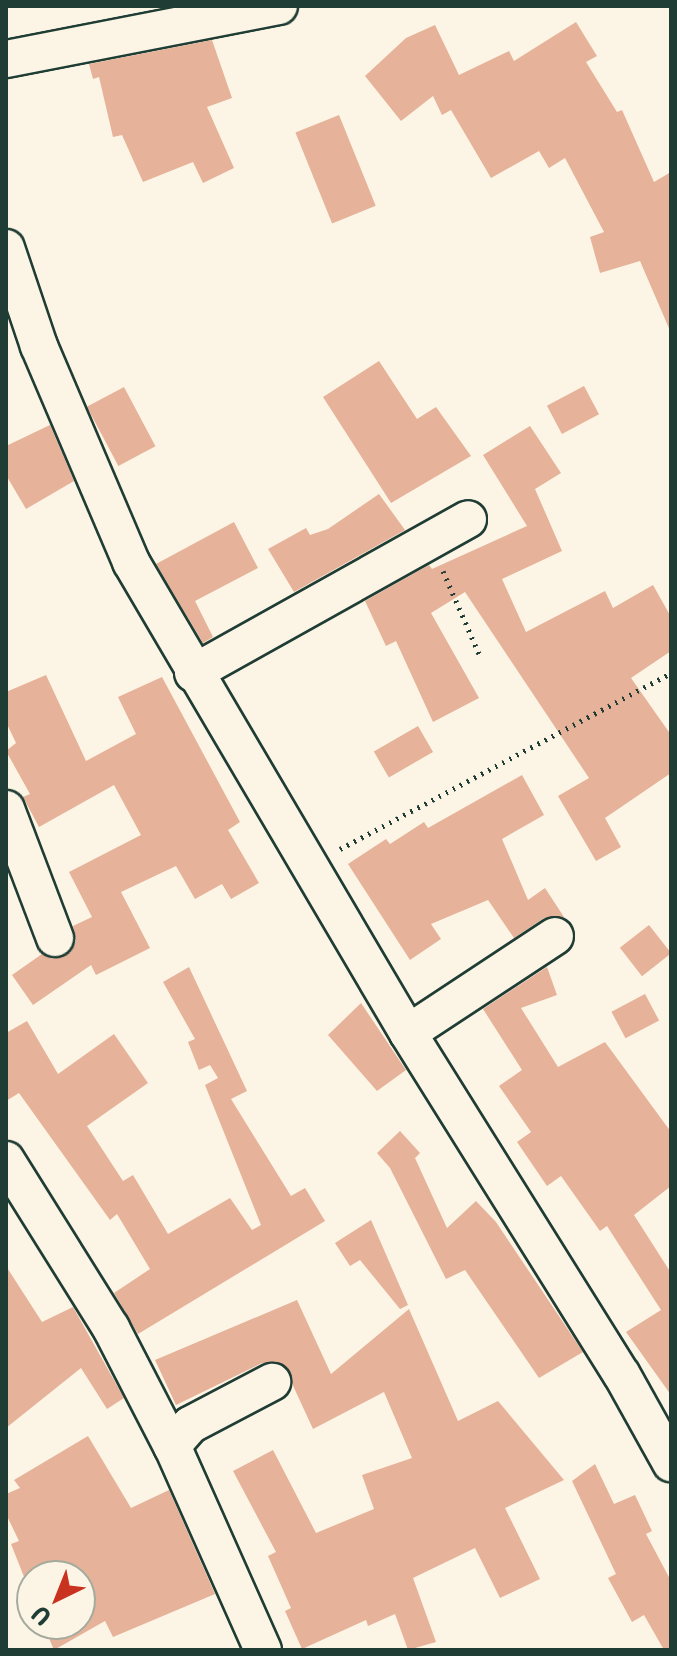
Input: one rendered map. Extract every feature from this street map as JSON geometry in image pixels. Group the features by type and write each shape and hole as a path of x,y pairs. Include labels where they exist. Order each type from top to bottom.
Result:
{"street":[{"path":"6,59 279,6"},
{"path":"6,248 39,346 131,562 193,673 408,1033 622,1375 671,1463"},
{"path":"193,673 468,519"},
{"path":"6,809 55,938"},
{"path":"408,1033 555,936"},
{"path":"6,1160 111,1328 172,1446 263,1650"},
{"path":"172,1446 190,1425 272,1382"}],"path":[{"path":"430,541 480,656"},
{"path":"309,865 671,673"}],"building":[{"path":"576,22 597,56 586,62 617,112 622,110 654,182 671,172 671,333 640,261 600,273 590,237 604,232 565,158 549,168 539,151 491,178 451,110 442,115 433,96 401,121 365,76 406,38 435,25 459,75 509,51 514,61"},
{"path":"212,40 232,98 207,107 234,168 203,183 193,162 143,182 122,135 113,137 99,77 93,79 89,64"},
{"path":"339,115 376,206 332,223 295,133"},
{"path":"379,361 417,419 436,407 471,456 391,503 323,397"},
{"path":"584,386 599,414 562,434 547,406"},
{"path":"124,387 155,446 118,466 87,407"},
{"path":"50,425 74,481 26,509 6,475 6,446"},
{"path":"530,426 561,473 535,489 562,551 502,579 526,632 605,591 613,608 653,585 671,617 671,651 631,678 671,735 671,773 605,818 621,847 596,861 558,796 589,778 465,592 431,613 479,698 433,722 396,641 386,646 365,601 429,565 432,569 527,526 483,455"},
{"path":"379,494 405,530 294,592 268,549 306,528 310,535 328,529"},
{"path":"234,522 258,568 195,601 213,637 203,643 156,564"},
{"path":"46,675 86,761 136,734 118,697 162,677 240,822 228,830 259,883 231,899 222,884 195,899 176,866 121,892 150,948 96,975 91,965 33,1005 12,975 42,954 52,959 71,952 76,941 73,926 92,917 69,872 141,835 114,785 39,827 23,797 30,794 6,751 16,743 6,722 6,692"},
{"path":"418,726 433,752 389,777 374,752"},
{"path":"522,775 544,815 502,839 528,900 545,888 564,917 544,918 514,938 488,900 431,924 441,939 410,960 348,864 386,839 390,844 424,822 428,828"},
{"path":"649,925 671,953 642,976 620,948"},
{"path":"189,967 247,1091 231,1099 291,1196 305,1188 325,1221 138,1334 114,1293 150,1269 117,1214 110,1220 19,1093 6,1101 6,1033 27,1021 58,1074 114,1034 148,1083 87,1126 123,1181 133,1175 168,1234 230,1198 252,1230 261,1225 205,1085 218,1078 210,1065 199,1070 188,1042 195,1039 163,982"},
{"path":"547,967 557,995 521,1008 558,1067 605,1042 671,1132 671,1186 634,1215 671,1273 671,1395 626,1332 661,1310 607,1226 600,1231 561,1176 547,1186 517,1142 531,1132 499,1086 522,1070 483,1009"},
{"path":"645,994 659,1020 626,1038 611,1012"},
{"path":"361,1003 406,1070 377,1091 328,1035"},
{"path":"400,1131 420,1153 415,1158 447,1228 476,1201 496,1222 583,1352 539,1378 465,1270 446,1279 390,1168 377,1153"},
{"path":"371,1220 408,1305 400,1309 360,1260 350,1266 335,1243"},
{"path":"6,1266 42,1322 73,1307 124,1398 107,1409 81,1368 6,1428"},
{"path":"297,1300 331,1374 409,1309 458,1421 498,1401 564,1480 505,1508 540,1579 500,1598 475,1548 413,1578 436,1642 408,1650 395,1614 368,1626 366,1620 302,1649 285,1611 291,1608 268,1556 276,1552 233,1471 273,1450 316,1533 374,1509 362,1475 412,1458 384,1392 313,1429 283,1364 262,1363 176,1405 155,1360"},
{"path":"88,1436 131,1508 169,1490 215,1594 113,1637 105,1621 96,1626 96,1560 17,1560 11,1544 19,1541 6,1514 6,1494 20,1488 14,1480"},
{"path":"595,1464 614,1504 635,1495 652,1531 646,1534 671,1581 671,1650 664,1650 644,1615 632,1622 608,1578 616,1574 572,1481"},
{"path":"50,1640 72,1640 54,1650"}]}
